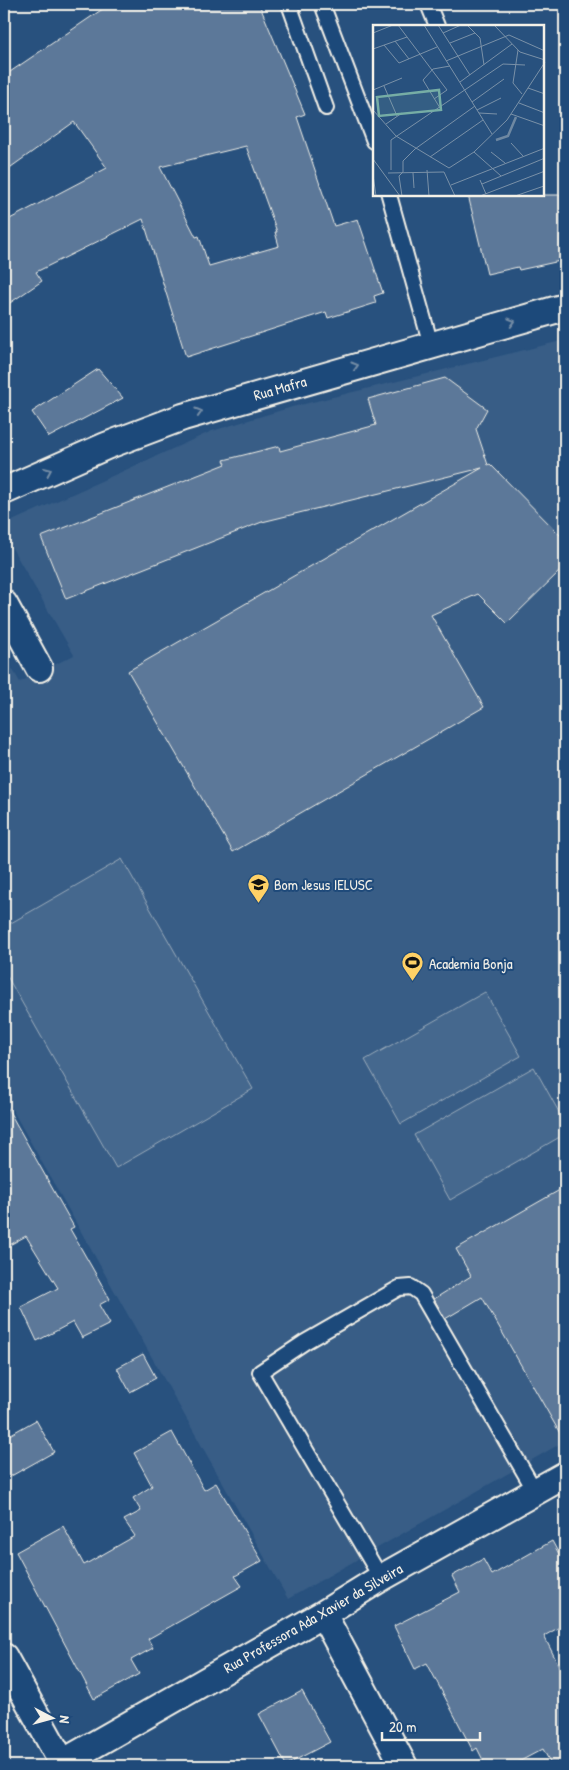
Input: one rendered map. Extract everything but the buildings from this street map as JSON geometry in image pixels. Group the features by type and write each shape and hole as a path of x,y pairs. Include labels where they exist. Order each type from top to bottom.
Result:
{"street":[{"name":"Rua Mafra","path":"4,491 106,446 183,417 565,307"},
{"path":"4,604 39,668"},
{"name":"Rua Professora Ada Xavier da Silveira","path":"63,1764 323,1614 381,1578 565,1475"},
{"path":"323,1614 404,1766"},
{"path":"4,1657 63,1764"}],"lane":[{"path":"289,4 326,108"},
{"path":"322,4 373,138"},
{"path":"428,4 437,25"},
{"path":"389,196 431,345"},
{"path":"381,1578 260,1372 305,1342 399,1288 411,1287 421,1294 535,1491"}],"shaded area":[{"name":"Bom Jesus IELUSC","path":"565,340 565,1441 288,1599 4,1095 4,655 20,682 74,655 5,536 4,531 10,522 212,431 292,407"},
{"path":"122,859 253,1089 116,1168 4,971 4,927"},
{"path":"485,992 521,1056 401,1124 365,1060"},
{"path":"534,1067 565,1123 565,1134 450,1200 414,1135"}],"place":[{"name":"Bom Jesus IELUSC","path":"258,903"},
{"name":"Academia Bonja","path":"413,982"}]}
